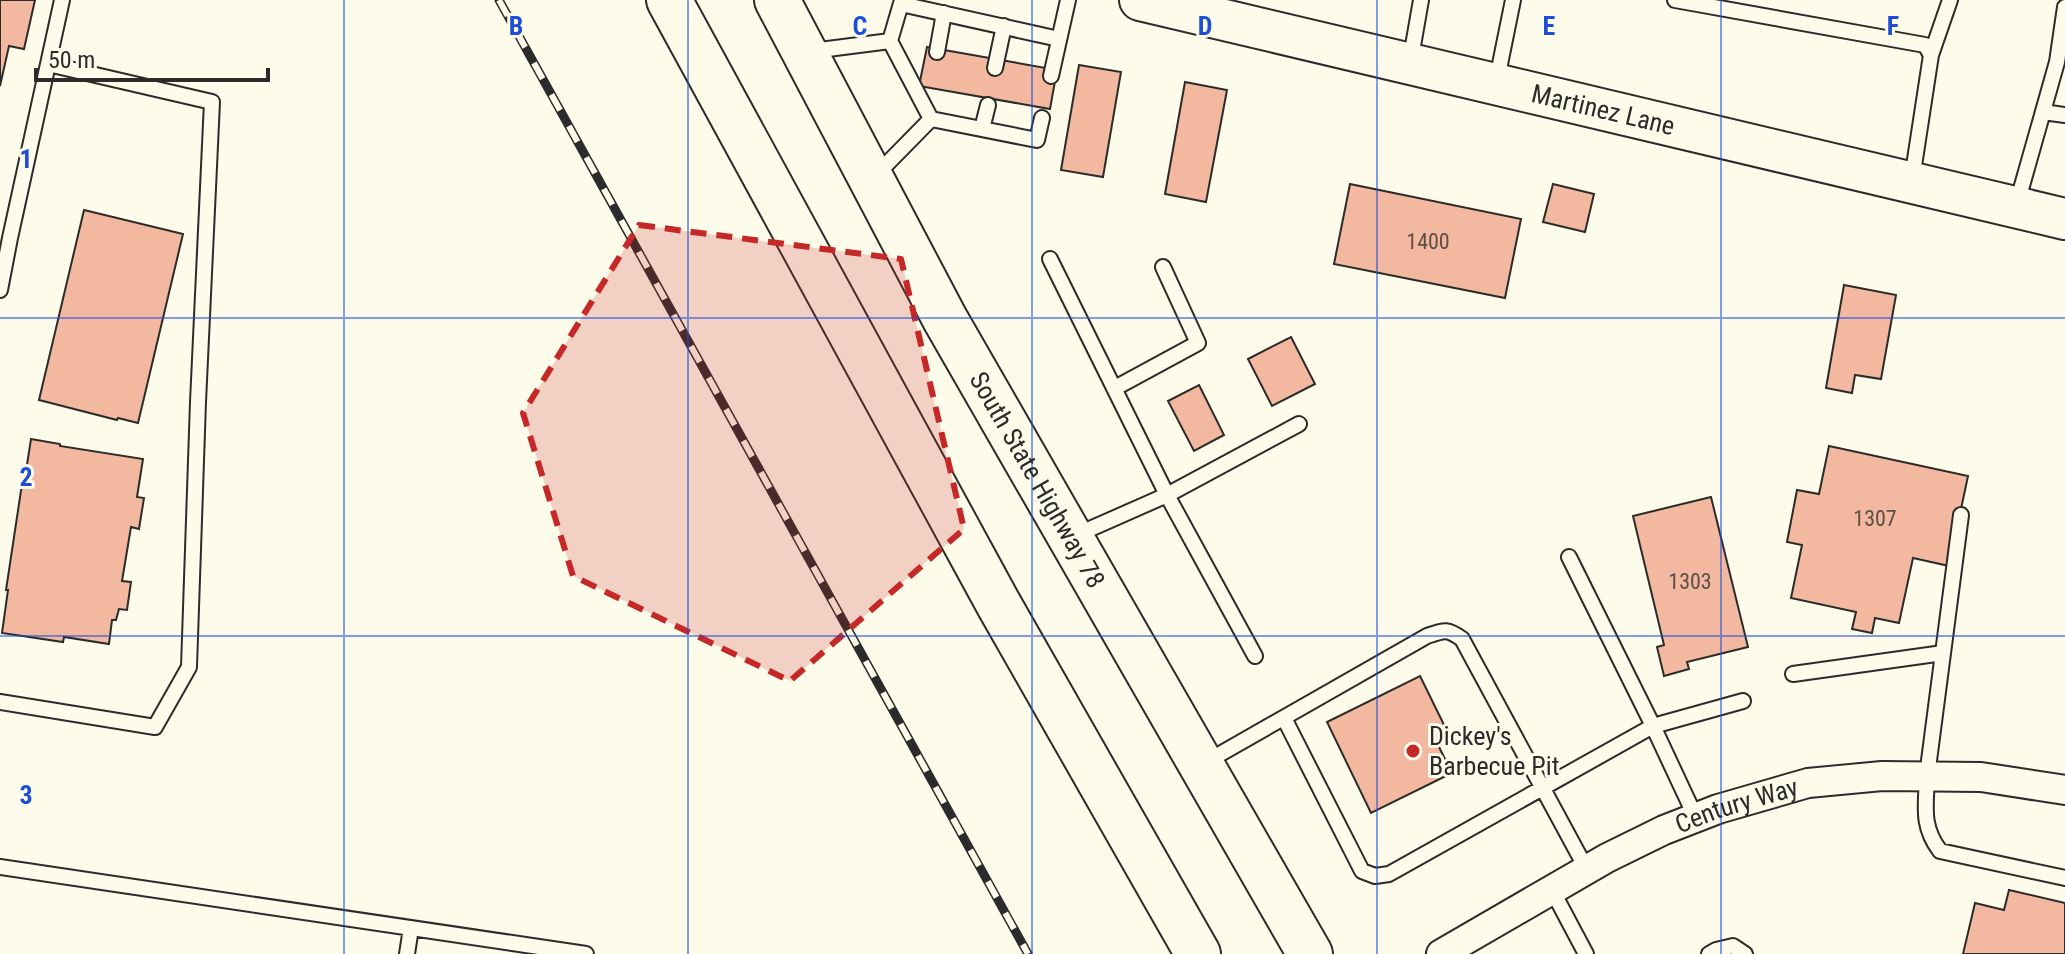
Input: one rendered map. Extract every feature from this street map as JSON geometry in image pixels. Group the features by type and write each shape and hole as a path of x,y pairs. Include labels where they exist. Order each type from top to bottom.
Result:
{"main road":[{"path":"669,0 999,605 1198,954"},
{"name":"South State Highway 78","path":"777,0 945,319 1310,954"}],"street":[{"name":"Martinez Lane","path":"1140,0 2065,219"},
{"name":"Century Way","path":"1441,954 1587,870 1664,830 1718,809 1808,783 1882,776 1981,777 2065,790"}],"lane":[{"path":"0,290 62,0"},
{"path":"1051,76 1068,0"},
{"path":"1410,64 1421,0"},
{"path":"1496,84 1513,0"},
{"path":"1675,0 1925,45 1931,55"},
{"path":"1912,182 1931,55 1950,0"},
{"path":"1042,118 1037,140 982,129 928,105 890,41 901,2 1059,39"},
{"path":"2016,207 2057,62 2065,7"},
{"path":"937,52 944,13"},
{"path":"995,68 1004,26"},
{"path":"805,52 890,41"},
{"path":"0,702 155,727 189,667 212,102 48,64"},
{"path":"872,179 928,105"},
{"path":"982,129 988,105"},
{"path":"2043,112 2065,115"},
{"path":"1050,259 1167,495 1255,656"},
{"path":"1115,388 1198,343 1163,267"},
{"path":"1070,537 1167,495 1299,424"},
{"path":"1961,515 1927,776 1925,818 1930,837 1940,851 2065,878"},
{"path":"1569,557 1696,818"},
{"path":"1201,765 1427,636 1451,631 1462,639 1587,870"},
{"path":"1793,674 1943,653"},
{"path":"1284,718 1362,871 1375,876 1389,874 1653,726 1743,701"},
{"path":"0,867 586,954"},
{"path":"1552,890 1586,954"},
{"path":"407,954 411,928"},
{"path":"1709,954 1733,946 1745,954"}],"highlighted area":[{"path":"639,225 901,259 964,529 790,681 573,576 523,413"}],"building":[{"path":"0,0 35,0 24,49 9,46 0,86"},
{"path":"927,47 1057,70 1050,109 919,86"},
{"path":"1079,65 1121,72 1103,177 1061,170"},
{"path":"1185,82 1227,90 1206,202 1165,194"},
{"path":"1350,184 1521,219 1505,298 1334,264"},
{"path":"1553,184 1594,194 1585,232 1543,222"},
{"path":"84,210 183,234 138,423 39,400"},
{"path":"1844,285 1896,295 1881,379 1855,375 1852,393 1826,388"},
{"path":"1291,337 1315,384 1272,406 1248,359"},
{"path":"1199,385 1224,435 1194,451 1168,401"},
{"path":"31,439 143,459 137,497 144,498 139,529 131,527 122,581 131,582 127,610 119,609 116,620 112,620 109,644 64,637 63,642 2,633 6,590"},
{"path":"1829,446 1968,476 1949,566 1913,558 1899,623 1875,618 1872,633 1852,629 1856,612 1791,598 1802,545 1787,542 1797,490 1819,494"},
{"path":"1711,497 1748,647 1687,662 1689,669 1664,676 1657,647 1664,645 1633,516"},
{"path":"1420,676 1450,737 1437,743 1452,773 1371,813 1327,722"},
{"path":"2009,890 2065,903 2065,954 1963,954 1975,903 2004,910"}],"railway":[{"path":"499,0 1028,954"}],"place":[{"name":"Dickey's Barbecue Pit","path":"1413,751"}]}
